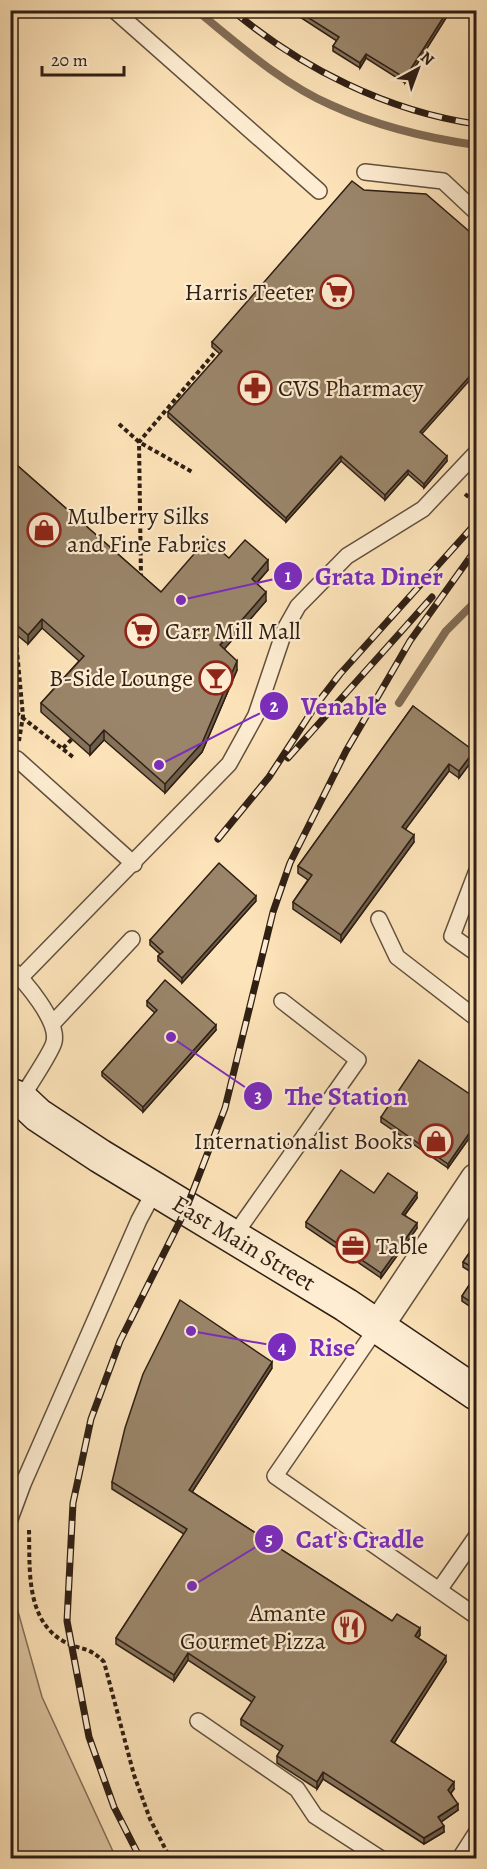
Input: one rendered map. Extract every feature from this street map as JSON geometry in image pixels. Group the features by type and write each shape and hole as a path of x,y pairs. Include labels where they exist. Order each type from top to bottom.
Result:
{"main road":[{"name":"East Main Street","path":"13,1098 45,1121 155,1190 378,1326 477,1393"}],"street":[{"path":"378,1326 477,1179"}],"lane":[{"path":"114,10 319,191"},
{"path":"365,172 443,182 477,212"},
{"path":"13,1098 54,1042 53,1023 16,973 134,864 230,764 256,715 285,629 298,606 347,556 423,509 477,453"},
{"path":"14,763 134,864"},
{"path":"477,873 452,936 477,953"},
{"path":"379,919 398,957 477,1018"},
{"path":"53,1023 132,939"},
{"path":"233,1237 358,1060 282,1001"},
{"path":"10,1519 23,1484 139,1220 155,1190"},
{"path":"378,1326 275,1476 477,1616"},
{"path":"439,1590 477,1537"},
{"path":"198,1721 297,1789 315,1816 380,1858"},
{"path":"460,1858 477,1833"}],"path":[{"path":"142,585 138,442 216,351"},
{"path":"118,424 138,442 194,474"},
{"path":"10,646 17,638 23,716 14,763"},
{"path":"10,708 73,757"},
{"path":"63,748 72,739"},
{"path":"23,1484 29,1502 30,1565 34,1600 39,1614 56,1637 73,1647 89,1649 104,1662 134,1775 150,1819 170,1858"}],"shaded area":[{"path":"10,1583 42,1697 116,1858 11,1858"}],"building":[{"path":"296,10 448,10 405,78 366,54 360,63 333,46 339,37"},
{"path":"474,56 477,56 477,95 471,94"},
{"path":"352,181 364,190 426,194 477,238 477,368 420,432 447,456 424,484 408,470 385,495 341,456 286,518 168,412 222,351 212,342"},
{"name":"Carr Mill Mall","path":"10,459 161,592 207,539 229,558 245,540 268,560 252,579 266,592 220,645 237,661 202,743 165,784 104,730 90,746 41,703 84,656 42,619 28,635 12,621 10,623"},
{"path":"413,706 474,751 459,771 449,764 402,827 414,835 341,935 293,902 312,875 298,866"},
{"path":"219,863 256,896 182,978 158,956 163,952 150,940"},
{"path":"165,980 216,1025 143,1107 102,1072 157,1010 147,1001"},
{"path":"419,1060 477,1099 477,1122 448,1164 381,1117"},
{"path":"341,1170 374,1193 388,1173 417,1193 402,1214 417,1223 381,1273 306,1222"},
{"path":"477,1242 477,1270 463,1262"},
{"path":"477,1273 477,1306 462,1296"},
{"path":"180,1300 272,1362 189,1490 392,1621 397,1614 420,1628 415,1636 446,1656 391,1741 454,1782 448,1790 458,1804 438,1817 444,1826 424,1838 323,1772 317,1782 277,1756 283,1746 241,1719 255,1697 188,1653 174,1675 116,1638 187,1529 112,1482 125,1428 143,1374"}],"waterway":[{"path":"196,10 277,74 331,105 402,130 476,145"},
{"path":"399,703 446,631 476,601"}],"railway":[{"path":"232,10 287,50 346,84 410,109 476,124"},
{"path":"218,839 269,777 316,705 340,674 476,523"},
{"path":"140,1858 114,1807 89,1737 67,1621 73,1503 91,1419 120,1341 186,1209 225,1108 273,912 290,863 346,751 410,641 476,549"},
{"path":"288,758 432,597"}],"place":[{"name":"Harris Teeter","path":"337,292"},
{"name":"CVS Pharmacy","path":"255,388"},
{"name":"Mulberry Silks and Fine Fabrics","path":"44,530"},
{"name":"Grata Diner","path":"181,600"},
{"name":"Carr Mill Mall","path":"142,631"},
{"name":"B-Side Lounge","path":"216,678"},
{"name":"Venable","path":"159,765"},
{"name":"The Station","path":"171,1037"},
{"name":"Internationalist Books","path":"436,1141"},
{"name":"Table","path":"353,1246"},
{"name":"Rise","path":"191,1331"},
{"name":"Cat's Cradle","path":"192,1586"},
{"name":"Amante Gourmet Pizza","path":"349,1627"}]}
